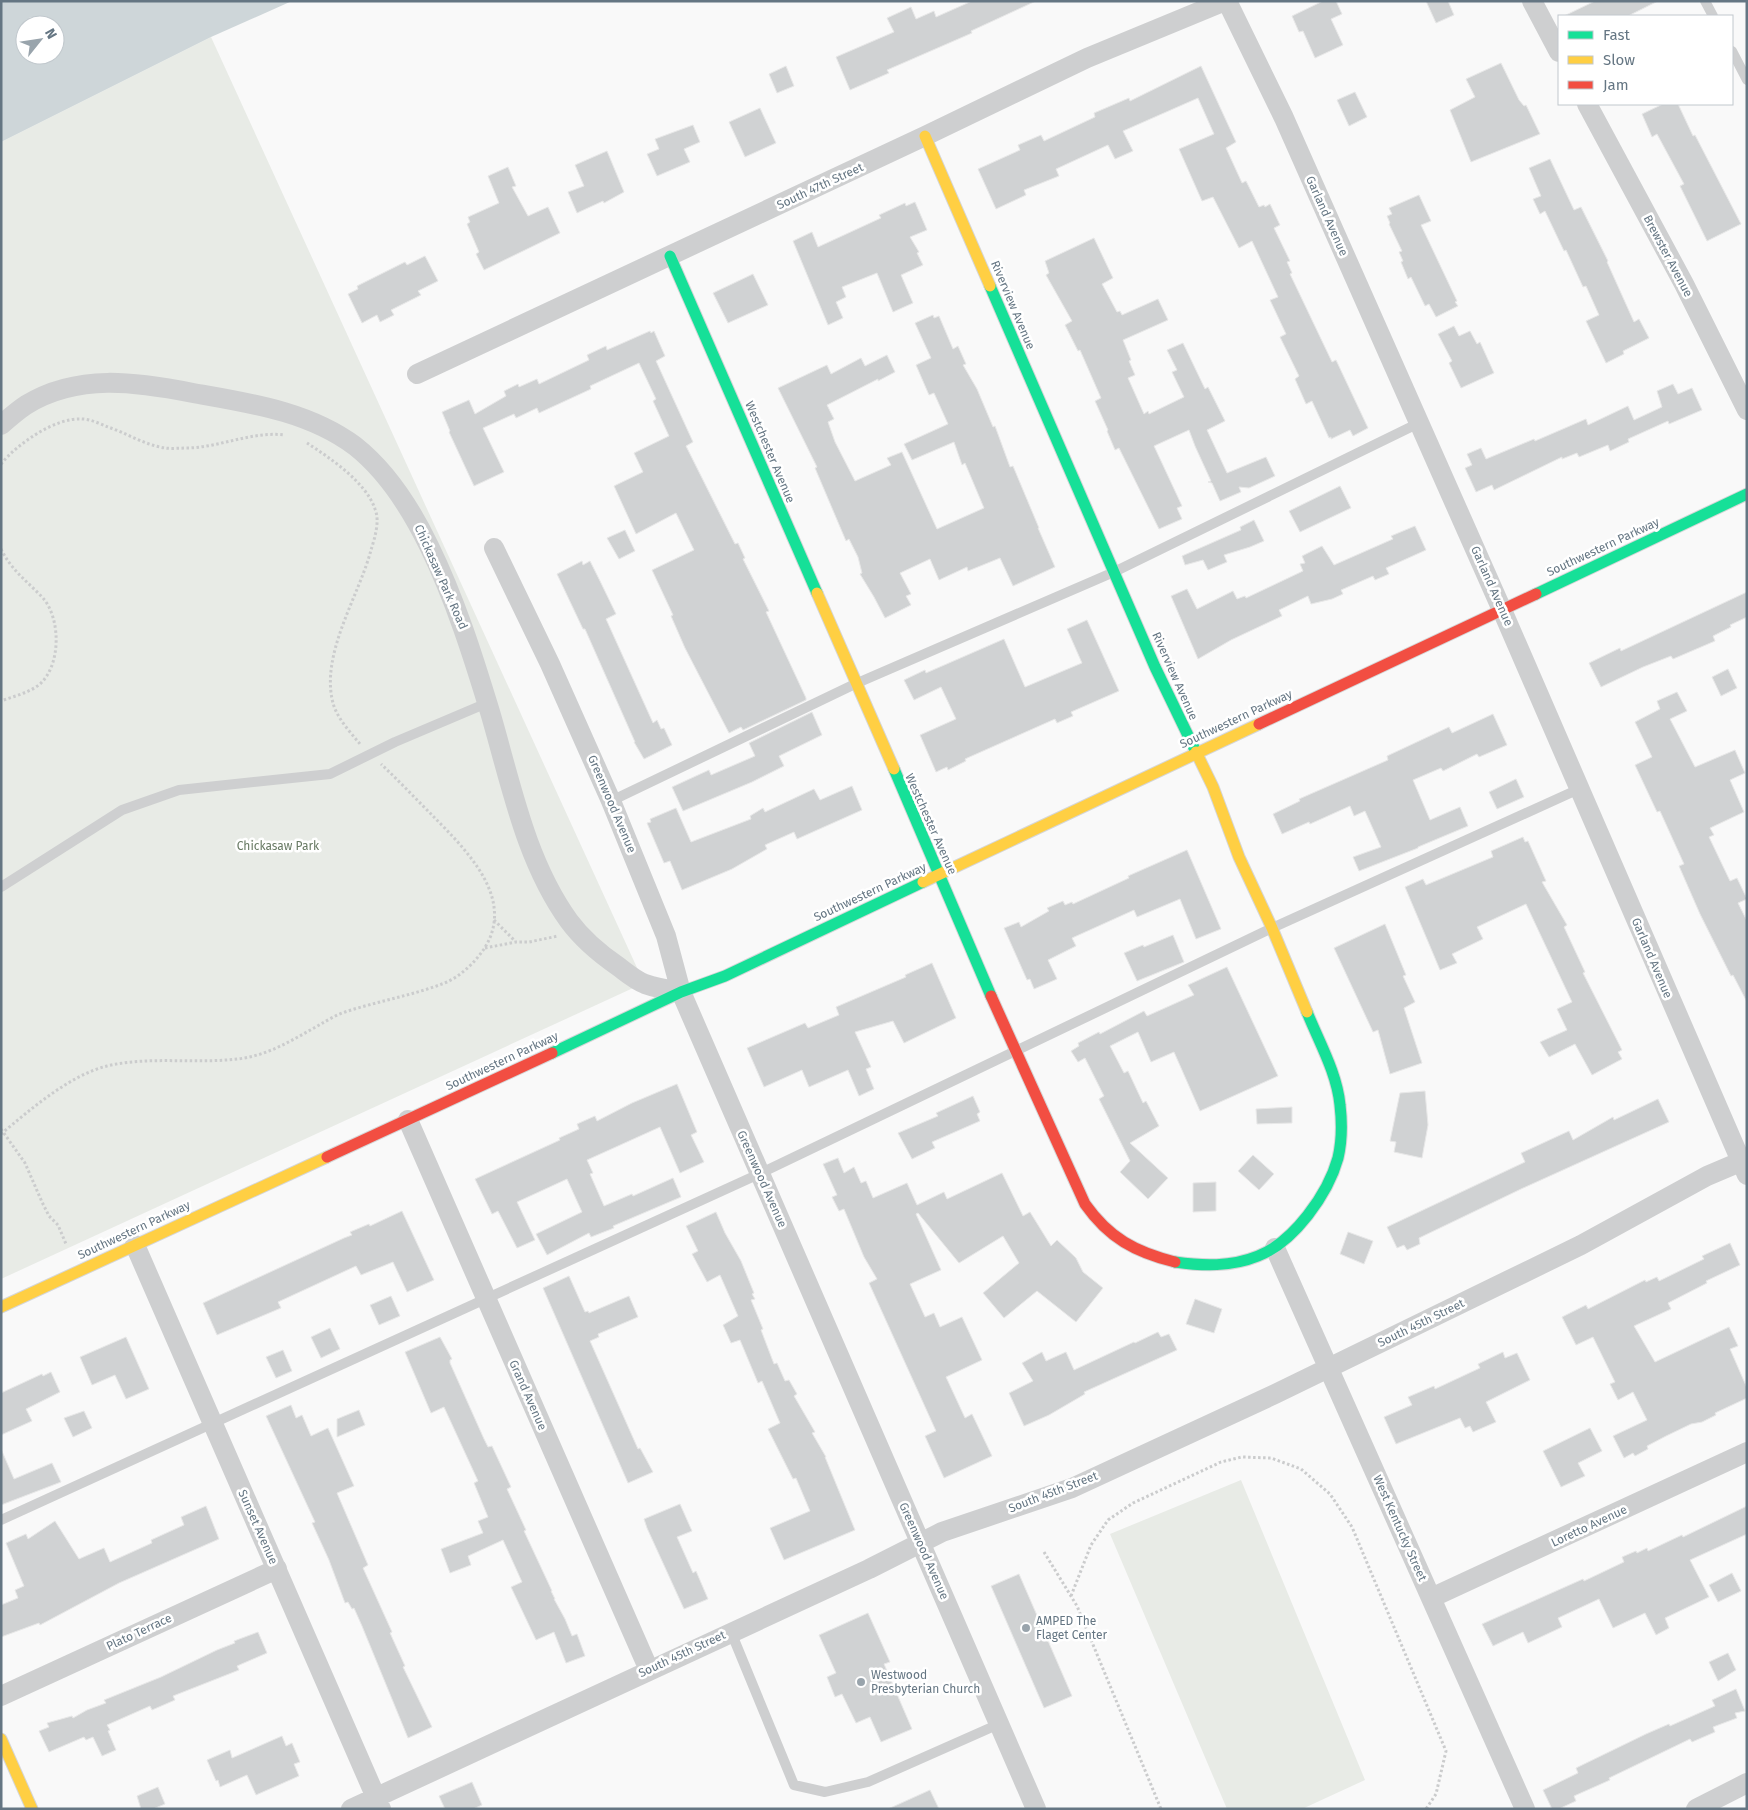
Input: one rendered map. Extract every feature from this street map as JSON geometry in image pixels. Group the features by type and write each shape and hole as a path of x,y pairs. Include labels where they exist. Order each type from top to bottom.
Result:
{"street":[{"name":"South 47th Street","path":"418,374 1087,58 1226,1"},
{"name":"Garland Avenue","path":"1226,1 1284,118 1745,1165"},
{"path":"1538,4 1558,50"},
{"name":"Brewster Avenue","path":"1588,105 1684,284 1747,410"},
{"name":"Riverview Avenue","path":"925,136 1114,572 1195,754 1213,787 1239,857 1272,928 1337,1084 1343,1123 1337,1163 1319,1201 1275,1248"},
{"name":"Westchester Avenue","path":"670,256 1015,1052 1081,1198 1092,1215 1120,1241 1146,1255 1176,1263 1212,1265 1235,1263 1275,1248"},
{"name":"Chickasaw Park Road","path":"1,425 24,406 63,388 84,384 122,382 156,386 267,406 310,420 334,432 355,446 374,463 402,498 419,525 448,588 468,640 518,812 538,864 556,900 575,928 608,961 644,984 680,992"},
{"name":"Southwestern Parkway","path":"1,1306 408,1120 680,992 725,976 1747,494"},
{"name":"Greenwood Avenue","path":"494,548 550,664 611,801 666,936 680,992 1036,1809"},
{"name":"Grand Avenue","path":"408,1120 649,1670"},
{"name":"South 45th Street","path":"351,1809 378,1803 649,1670 869,1569 942,1532 1072,1488 1328,1368 1581,1245 1707,1176 1745,1165"},
{"name":"Sunset Avenue","path":"136,1245 378,1803"},
{"name":"West Kentucky Street","path":"1275,1248 1525,1809"},
{"name":"Loretto Avenue","path":"1432,1598 1747,1452"},
{"name":"Plato Terrace","path":"1,1696 277,1569"},
{"path":"1,1739 32,1809"},
{"path":"1696,1809 1747,1783"}],"lane":[{"path":"1705,1 1712,15"},
{"path":"1733,53 1747,80"},
{"path":"611,801 855,684 1114,572 1419,423"},
{"path":"1,888 122,810 179,790 330,774 395,742 487,703"},
{"path":"1,1520 759,1174 1272,928 1579,790"},
{"path":"731,1632 794,1785 824,1792 868,1782 999,1724"}],"path":[{"path":"1,549 14,570 44,599 53,615 56,631 55,651 49,670 40,683 27,691 1,701"},
{"path":"494,920 516,942"},
{"path":"484,948 550,938 566,934 575,928"},
{"path":"1,1129 24,1163 42,1202 58,1225 66,1244"},
{"path":"1071,1596 1091,1544 1108,1520 1132,1503 1221,1462 1242,1456 1272,1458 1300,1469 1330,1494 1352,1527 1446,1751 1436,1794 1426,1809"},
{"path":"1044,1552 1071,1596 1161,1809"}],"green space":[{"name":"Chickasaw Park","path":"211,37 644,983 1,1279 1,142"},
{"path":"1241,1480 1365,1780 1302,1809 1227,1809 1110,1534"}],"shaded area":[{"path":"1,1 292,1 211,37 1,142"}],"building":[{"path":"972,1 1036,1 971,31 972,33 887,70 889,73 850,90 836,57 894,32 887,18 911,7 916,19 934,11 936,17"},
{"path":"1323,1 1336,1 1342,14 1331,19 1343,45 1315,58 1303,31 1299,32 1292,16"},
{"path":"1426,1 1448,1 1454,15 1436,23"},
{"path":"1595,1 1658,1 1630,15 1566,15"},
{"path":"1501,63 1519,100 1524,106 1526,105 1540,134 1471,162 1450,110 1475,97 1466,79"},
{"path":"786,66 794,86 777,93 769,74"},
{"path":"1201,66 1236,142 1226,148 1242,183 1246,181 1259,207 1264,205 1265,207 1270,204 1280,225 1274,228 1290,261 1287,262 1292,273 1290,274 1332,362 1336,360 1368,428 1353,436 1350,430 1331,439 1331,437 1329,438 1312,401 1306,404 1295,379 1299,376 1280,337 1286,334 1270,300 1278,297 1252,241 1239,248 1213,197 1202,201 1179,149 1214,134 1198,98 1123,131 1133,151 1115,159 1108,145 1056,169 1059,176 1024,190 1026,195 996,209 978,169 1020,150 1018,145 1041,135 1044,141 1095,117 1094,113 1129,98 1130,101"},
{"path":"1355,92 1367,117 1349,126 1337,100"},
{"path":"1661,105 1678,105 1693,136 1695,135 1741,224 1707,241 1680,186 1684,184 1657,134 1652,137 1642,114"},
{"path":"760,108 776,143 745,157 729,122"},
{"path":"693,125 700,142 684,149 690,162 657,176 647,154 659,149 655,139"},
{"path":"607,151 624,192 604,203 603,201 577,213 568,192 584,186 575,165"},
{"path":"1550,159 1574,210 1581,207 1608,261 1634,322 1639,319 1649,338 1623,351 1624,354 1606,363 1586,321 1599,315 1586,286 1583,287 1545,211 1540,214 1533,199 1541,196 1529,168"},
{"path":"508,167 516,186 512,187 528,216 548,207 560,233 484,270 476,254 479,252 467,224 470,222 468,217 499,203 488,176"},
{"path":"1419,195 1431,221 1421,225 1458,306 1436,317 1429,304 1425,306 1411,277 1408,279 1401,262 1403,261 1399,252 1402,251 1387,216 1392,214 1389,208"},
{"path":"915,202 927,230 910,237 919,252 917,253 923,265 901,275 913,303 893,312 877,273 842,287 846,297 836,302 843,318 828,325 793,241 812,232 818,247 881,218 879,215 905,203 906,206"},
{"path":"1094,238 1113,278 1102,284 1117,312 1120,311 1122,315 1158,299 1168,320 1123,340 1135,375 1128,378 1144,414 1148,411 1149,414 1184,397 1172,372 1177,370 1167,350 1183,343 1205,389 1208,387 1225,421 1207,430 1227,473 1266,457 1275,476 1249,488 1239,487 1241,492 1220,501 1212,483 1208,482 1211,481 1189,430 1154,446 1182,506 1177,508 1182,519 1159,529 1119,448 1115,450 1095,401 1101,398 1080,350 1078,351 1065,325 1072,321 1046,275 1049,273 1045,261"},
{"path":"425,256 438,281 418,291 421,295 391,310 394,315 380,322 377,315 362,323 348,294 358,289 357,286 405,262 407,265"},
{"path":"753,274 768,305 728,323 713,293"},
{"path":"933,315 934,318 939,316 953,349 958,346 966,364 963,365 977,389 993,427 995,426 1010,467 1013,466 1055,567 1013,586 1000,558 968,571 967,567 939,580 930,559 900,573 911,594 906,596 911,605 885,618 860,574 862,573 858,557 849,539 846,541 815,468 817,467 778,388 827,365 831,374 861,358 865,366 887,355 895,372 827,405 834,419 828,422 835,442 855,481 891,465 887,458 902,452 937,529 984,508 965,463 962,465 954,442 912,460 904,444 948,424 934,393 929,395 916,365 931,358 915,323"},
{"path":"1454,326 1459,336 1470,331 1477,344 1480,342 1494,373 1461,388 1449,363 1452,361 1438,334"},
{"path":"650,331 651,333 654,331 665,356 656,361 693,442 686,446 735,544 738,543 745,558 743,559 769,611 766,612 806,698 806,700 743,730 741,727 729,733 685,648 671,616 673,615 652,570 694,550 676,513 636,534 614,486 643,472 634,453 669,436 653,401 656,399 639,363 590,386 591,389 539,413 537,408 516,418 514,414 483,428 504,472 474,486 449,432 442,412 469,400 475,414 506,396 504,391 518,384 519,387 537,379 539,384 589,360 587,355 606,346 607,350"},
{"path":"1673,384 1678,394 1692,388 1702,410 1669,424 1668,421 1628,439 1629,442 1610,451 1608,445 1579,457 1577,453 1562,459 1562,457 1494,490 1492,485 1476,492 1465,468 1472,465 1467,454 1481,448 1486,459 1586,419 1588,425 1628,406 1634,420 1662,407 1657,391"},
{"path":"1340,486 1351,508 1300,532 1289,511"},
{"path":"1254,520 1264,541 1224,555 1227,562 1208,570 1203,560 1185,565 1182,556 1241,530 1240,527"},
{"path":"1415,526 1426,550 1386,568 1389,574 1375,580 1373,576 1341,590 1343,594 1332,599 1311,604 1308,596 1279,610 1282,616 1231,640 1198,659 1171,596 1187,589 1197,609 1233,591 1237,599 1245,596 1246,598 1303,571 1300,564 1305,563 1302,556 1322,546 1334,565 1393,539 1391,536"},
{"path":"625,530 635,551 619,559 607,538"},
{"path":"582,561 583,565 590,561 616,614 606,619 653,723 657,720 661,729 664,728 672,745 644,759 634,742 585,629 583,629 557,574"},
{"path":"1747,592 1747,617 1713,636 1715,641 1673,659 1671,656 1643,667 1601,687 1589,663 1620,648 1621,651"},
{"path":"1087,620 1119,691 1071,712 1073,716 1057,723 1055,719 965,759 966,761 948,770 947,767 936,772 920,735 956,719 941,687 914,700 904,680 925,670 926,673 1004,639 1025,687 1082,663 1067,629"},
{"path":"1728,669 1737,688 1721,696 1712,677"},
{"path":"1677,692 1687,711 1670,719 1695,767 1735,750 1745,773 1730,780 1744,812 1710,828 1714,835 1709,837 1730,881 1737,878 1747,899 1738,903 1747,921 1747,1002 1733,975 1731,976 1700,914 1679,866 1684,864 1660,811 1657,812 1635,765 1652,757 1635,722 1660,709 1657,701"},
{"path":"812,712 822,735 779,756 784,766 752,782 683,811 672,787 709,770 711,775 755,756 749,743"},
{"path":"1493,714 1507,745 1479,757 1477,754 1443,771 1441,768 1413,780 1430,820 1460,807 1468,826 1359,871 1353,857 1381,847 1365,811 1354,816 1350,806 1282,834 1273,814 1300,801 1299,799 1388,760 1387,756 1449,727 1452,733"},
{"path":"1516,779 1524,797 1497,809 1489,792"},
{"path":"852,786 862,810 797,839 794,832 765,845 767,849 732,869 682,890 670,861 664,863 647,823 651,822 650,819 676,808 691,842 751,819 750,816 763,808 765,812 814,789 820,800"},
{"path":"1523,837 1525,842 1528,841 1546,881 1542,882 1567,925 1564,927 1585,972 1583,973 1622,1050 1618,1052 1622,1059 1592,1075 1575,1044 1549,1057 1540,1042 1567,1030 1557,1009 1572,1002 1526,904 1477,927 1483,939 1452,954 1457,963 1440,970 1405,887 1423,879 1426,885 1493,857 1491,851"},
{"path":"1187,850 1221,929 1196,939 1180,899 1137,917 1134,910 1072,938 1076,946 1048,960 1057,979 1034,989 1030,979 1027,980 1004,928 1019,922 1021,927 1049,911 1047,908 1063,901 1065,905 1072,902 1073,904 1129,878 1128,876"},
{"path":"1385,924 1406,975 1403,976 1415,1002 1404,1008 1422,1063 1390,1074 1378,1030 1373,1032 1334,948"},
{"path":"1173,935 1184,962 1137,981 1124,953"},
{"path":"932,963 956,1018 904,1043 893,1021 855,1032 871,1067 866,1069 874,1089 859,1096 848,1070 809,1087 802,1070 764,1087 747,1048 805,1023 808,1028 839,1015 836,1007 906,977 905,975"},
{"path":"1227,967 1278,1076 1200,1111 1174,1052 1151,1062 1138,1032 1110,1046 1124,1073 1128,1071 1143,1103 1146,1101 1159,1126 1130,1143 1168,1178 1148,1199 1120,1172 1130,1161 1099,1099 1104,1096 1085,1058 1078,1062 1071,1051 1079,1046 1078,1043 1144,1011 1147,1016 1194,995 1188,985"},
{"path":"677,1084 697,1132 691,1135 704,1162 680,1173 660,1127 587,1160 593,1173 590,1174 604,1206 632,1194 633,1196 673,1178 681,1197 591,1237 589,1233 547,1255 536,1234 582,1212 567,1179 517,1202 535,1240 517,1248 498,1211 492,1214 475,1179 560,1140 559,1138 579,1129 577,1124 595,1116 597,1121 632,1103"},
{"path":"1425,1091 1428,1125 1422,1158 1394,1152 1396,1142 1390,1141 1400,1093"},
{"path":"973,1096 980,1112 977,1114 980,1121 932,1142 935,1148 912,1159 898,1133 938,1116 936,1113"},
{"path":"1658,1099 1669,1122 1521,1189 1419,1238 1420,1244 1407,1250 1404,1245 1397,1248 1387,1227 1525,1162 1521,1153 1569,1131 1573,1140 1613,1117 1614,1120"},
{"path":"1292,1107 1292,1123 1257,1124 1256,1109"},
{"path":"1253,1155 1274,1174 1259,1190 1238,1171"},
{"path":"838,1158 844,1173 854,1167 861,1183 866,1181 873,1198 907,1183 917,1205 944,1192 947,1199 1002,1173 1023,1216 1030,1212 1051,1246 1057,1240 1076,1258 1083,1272 1103,1288 1076,1322 1037,1291 1004,1318 983,1293 1019,1263 1003,1236 959,1263 918,1213 916,1214 941,1270 910,1284 925,1317 934,1313 940,1327 962,1317 982,1360 946,1377 965,1418 972,1414 992,1456 944,1478 925,1436 936,1431 869,1283 877,1279 864,1257 844,1209 839,1211 832,1197 837,1195 823,1164"},
{"path":"1216,1182 1216,1211 1193,1212 1193,1183"},
{"path":"402,1211 434,1280 407,1292 393,1262 361,1275 356,1266 278,1302 281,1308 217,1335 203,1303 352,1235 350,1232 369,1224 370,1226"},
{"path":"716,1212 725,1233 741,1261 754,1293 752,1294 755,1299 751,1300 774,1364 777,1363 785,1381 789,1380 797,1394 794,1396 815,1432 812,1433 826,1457 855,1530 784,1560 770,1528 810,1511 796,1478 793,1479 768,1429 780,1423 762,1381 758,1383 740,1340 731,1343 723,1325 738,1316 720,1275 707,1282 692,1254 698,1251 686,1226"},
{"path":"1348,1232 1373,1241 1364,1264 1340,1254"},
{"path":"1730,1243 1740,1265 1706,1281 1707,1283 1668,1303 1671,1309 1634,1326 1655,1362 1729,1327 1738,1346 1730,1349 1747,1388 1747,1398 1715,1413 1716,1415 1702,1422 1691,1424 1666,1436 1647,1446 1648,1449 1635,1456 1633,1453 1624,1458 1613,1436 1647,1420 1633,1392 1618,1400 1610,1384 1615,1382 1593,1337 1576,1345 1562,1317 1586,1305 1588,1309 1645,1280 1646,1282 1657,1277 1659,1281 1704,1259 1702,1256"},
{"path":"569,1276 585,1312 588,1311 589,1313 629,1296 638,1317 598,1334 599,1337 590,1341 638,1449 640,1448 653,1472 628,1483 543,1288"},
{"path":"391,1296 400,1316 379,1325 370,1305"},
{"path":"1195,1299 1222,1309 1214,1333 1186,1324"},
{"path":"330,1328 340,1349 321,1358 311,1337"},
{"path":"1158,1332 1161,1337 1169,1334 1177,1350 1084,1392 1085,1394 1049,1415 1024,1426 1009,1393 1033,1381 1022,1363 1042,1352 1046,1361 1066,1352 1074,1370"},
{"path":"126,1337 149,1389 126,1399 115,1375 92,1385 80,1357"},
{"path":"440,1337 452,1359 450,1363 484,1439 488,1447 492,1446 511,1487 507,1489 554,1599 572,1636 577,1634 585,1656 566,1663 554,1632 536,1640 511,1587 522,1582 503,1540 468,1556 471,1565 450,1573 441,1549 483,1533 478,1521 488,1517 474,1483 478,1481 444,1407 431,1413 405,1352"},
{"path":"283,1350 292,1371 276,1378 266,1357"},
{"path":"1503,1352 1505,1358 1517,1353 1530,1380 1486,1402 1496,1422 1473,1432 1470,1426 1465,1428 1460,1418 1396,1444 1384,1417 1412,1405 1408,1397 1434,1386 1435,1389 1480,1368 1478,1364"},
{"path":"51,1372 60,1392 26,1409 32,1421 1,1435 1,1393 42,1374 43,1376"},
{"path":"291,1405 296,1418 302,1415 311,1436 328,1428 354,1486 337,1493 368,1565 363,1568 392,1632 390,1633 405,1666 403,1667 432,1727 408,1738 354,1608 352,1609 348,1602 345,1603 329,1560 312,1523 315,1522 266,1416"},
{"path":"359,1410 365,1425 337,1437 337,1419"},
{"path":"84,1411 92,1428 73,1437 64,1418"},
{"path":"1590,1428 1602,1451 1578,1463 1585,1476 1561,1487 1543,1451"},
{"path":"1,1449 14,1479 52,1463 61,1482 1,1505"},
{"path":"680,1504 692,1531 677,1537 693,1573 696,1571 708,1599 684,1609 644,1519"},
{"path":"206,1506 219,1539 119,1583 40,1625 39,1623 1,1637 1,1605 18,1598 15,1590 24,1586 6,1543 26,1534 28,1539 55,1521 79,1559 104,1548 110,1562 152,1543 151,1540 184,1525 181,1517"},
{"path":"1747,1506 1747,1534 1690,1560 1709,1597 1665,1618 1669,1628 1656,1635 1645,1613 1613,1628 1599,1599 1558,1618 1562,1627 1528,1643 1523,1632 1493,1646 1482,1624 1624,1562 1622,1557 1647,1548 1648,1551 1682,1535 1683,1537"},
{"path":"1732,1573 1741,1591 1718,1602 1709,1585"},
{"name":"AMPED The Flaget Center","path":"1019,1574 1072,1696 1044,1708 991,1586"},
{"name":"Westwood Presbyterian Church","path":"868,1613 890,1662 884,1664 912,1729 881,1742 870,1717 856,1723 842,1694 835,1697 827,1677 836,1673 819,1635"},
{"path":"258,1632 267,1653 237,1666 239,1670 173,1696 175,1700 152,1710 150,1706 107,1725 116,1750 102,1756 93,1737 86,1740 84,1737 49,1752 39,1731 49,1727 47,1723 72,1716 73,1718 106,1703 104,1700 161,1677 235,1643 234,1641"},
{"path":"1728,1653 1736,1670 1718,1681 1709,1662"},
{"path":"1736,1689 1745,1711 1735,1713 1737,1718 1713,1727 1715,1732 1692,1742 1690,1739 1609,1778 1610,1780 1574,1796 1576,1801 1559,1809 1552,1809 1543,1790 1578,1773 1576,1768 1646,1734 1669,1724 1670,1726 1715,1706 1712,1700"},
{"path":"282,1736 286,1746 292,1743 300,1762 294,1764 299,1776 256,1795 247,1775 220,1787 207,1760 230,1750 232,1758"},
{"path":"472,1782 482,1805 473,1809 445,1809 439,1796"},
{"path":"158,1787 165,1804 153,1809 141,1809 137,1796"},
{"path":"930,1790 939,1809 888,1809"}],"traffic: fast":[{"path":"670,256 817,593"},
{"path":"990,286 1155,667 1196,752"},
{"path":"1536,594 1747,494"},
{"path":"894,769 991,996"},
{"path":"552,1053 681,992 725,976 923,882"},
{"path":"1175,1262 1217,1265 1248,1260 1258,1256 1284,1240 1296,1228 1308,1215 1326,1187 1338,1158 1341,1132 1340,1105 1331,1069 1307,1012"}],"traffic: slow":[{"path":"925,136 990,286"},
{"path":"817,593 894,769"},
{"path":"923,882 1259,724"},
{"path":"1196,752 1213,787 1239,857 1272,928 1307,1012"},
{"path":"1,1307 327,1157"},
{"path":"1,1739 32,1809"}],"traffic: jam":[{"path":"1259,724 1536,594"},
{"path":"991,996 1085,1204 1113,1235 1147,1254 1175,1262"},
{"path":"327,1157 552,1053"}],"place":[{"name":"AMPED The Flaget Center","path":"1026,1628"},
{"name":"Westwood Presbyterian Church","path":"861,1682"}]}
